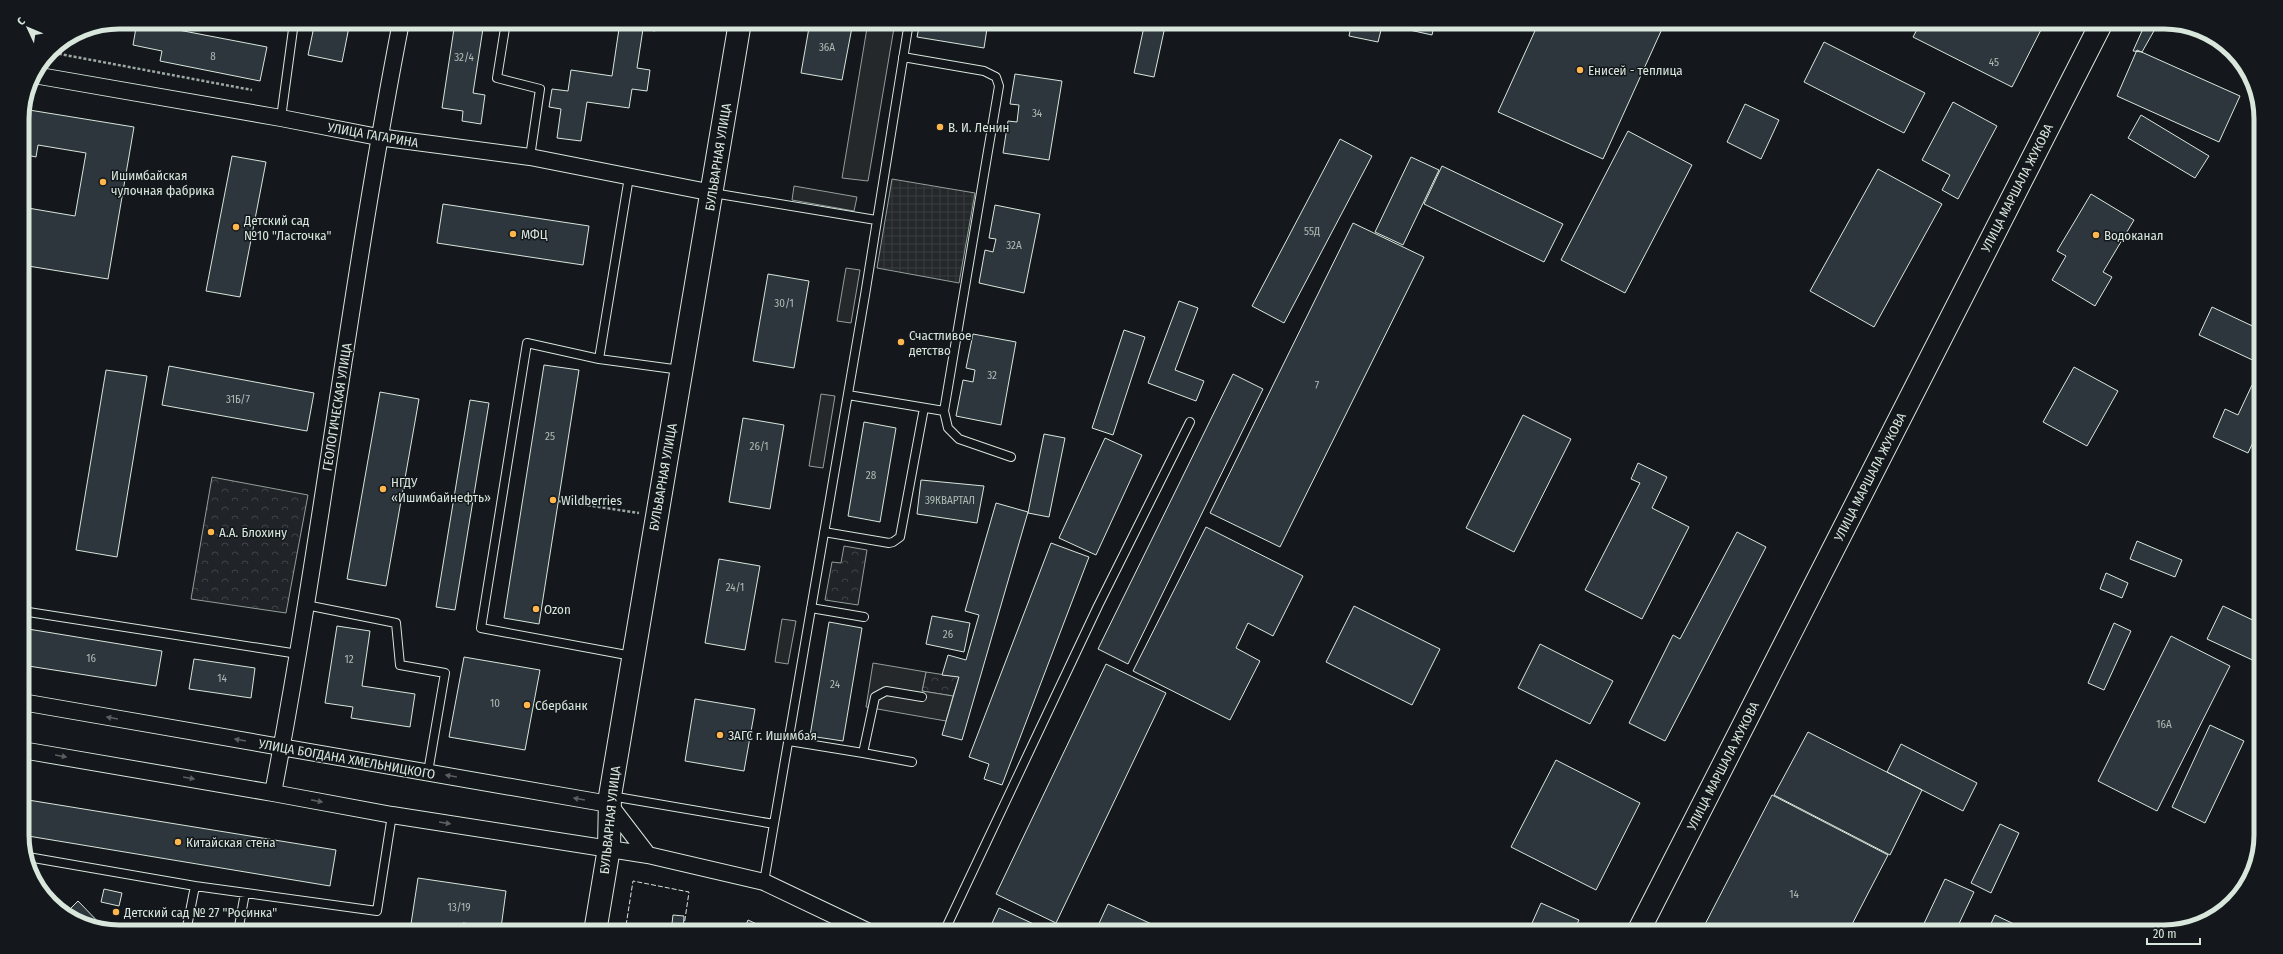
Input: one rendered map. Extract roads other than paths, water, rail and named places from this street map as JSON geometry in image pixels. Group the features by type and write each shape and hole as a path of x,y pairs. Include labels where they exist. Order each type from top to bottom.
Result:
{"street":[{"name":"ГЕОЛОГИЧЕСКАЯ УЛИЦА","path":"273,793 306,605 378,137 400,29"},
{"name":"БУЛЬВАРНАЯ УЛИЦА","path":"596,925 609,848 609,800 632,656 713,192 739,29"},
{"name":"УЛИЦА МАРШАЛА ЖУКОВА","path":"1642,925 2098,29"},
{"name":"УЛИЦА ГАГАРИНА","path":"40,76 281,118 378,137 530,157 629,178 713,192"},
{"name":"УЛИЦА БОГДАНА ХМЕЛЬНИЦКОГО","path":"29,703 282,748 609,800"},
{"path":"29,751 392,815 648,855 764,882 854,925"},
{"path":"609,800 648,855"}],"lane":[{"path":"281,118 293,29"},
{"path":"505,29 497,78 540,89 530,157"},
{"path":"764,882 848,395 908,29"},
{"path":"903,57 984,71 996,78 999,86 944,412 948,428 959,439 1011,457"},
{"path":"599,359 629,178"},
{"path":"713,192 876,220"},
{"path":"632,656 482,628 527,343 599,359 682,370"},
{"path":"848,395 944,412"},
{"path":"824,532 888,543 897,541 900,537 924,408"},
{"path":"947,925 1098,606 1190,422"},
{"path":"306,605 396,623 400,665 445,673 428,772"},
{"path":"811,608 864,616"},
{"path":"29,612 298,654"},
{"path":"863,753 875,696 886,691 922,697"},
{"path":"789,741 912,762"},
{"path":"609,800 774,824"},
{"path":"32,858 195,886 377,911 392,815"},
{"path":"187,925 195,886"},
{"path":"239,925 245,893"}],"place":[{"name":"Енисей - теплица","path":"1580,70"},
{"name":"В. И. Ленин","path":"940,127"},
{"name":"Ишимбайская чулочная фабрика","path":"103,182"},
{"name":"Детский сад №10 \"Ласточка\"","path":"236,227"},
{"name":"МФЦ","path":"513,234"},
{"name":"Водоканал","path":"2096,235"},
{"name":"Счастливое детство","path":"901,342"},
{"name":"НГДУ «Ишимбайнефть»","path":"383,489"},
{"name":"Wildberries","path":"553,500"},
{"name":"А.А. Блохину","path":"211,532"},
{"name":"Ozon","path":"536,609"},
{"name":"Сбербанк","path":"527,705"},
{"name":"ЗАГС г. Ишимбая","path":"720,735"},
{"name":"Китайская стена","path":"178,842"},
{"name":"Детский сад № 27 \"Росинка\"","path":"116,912"}]}
